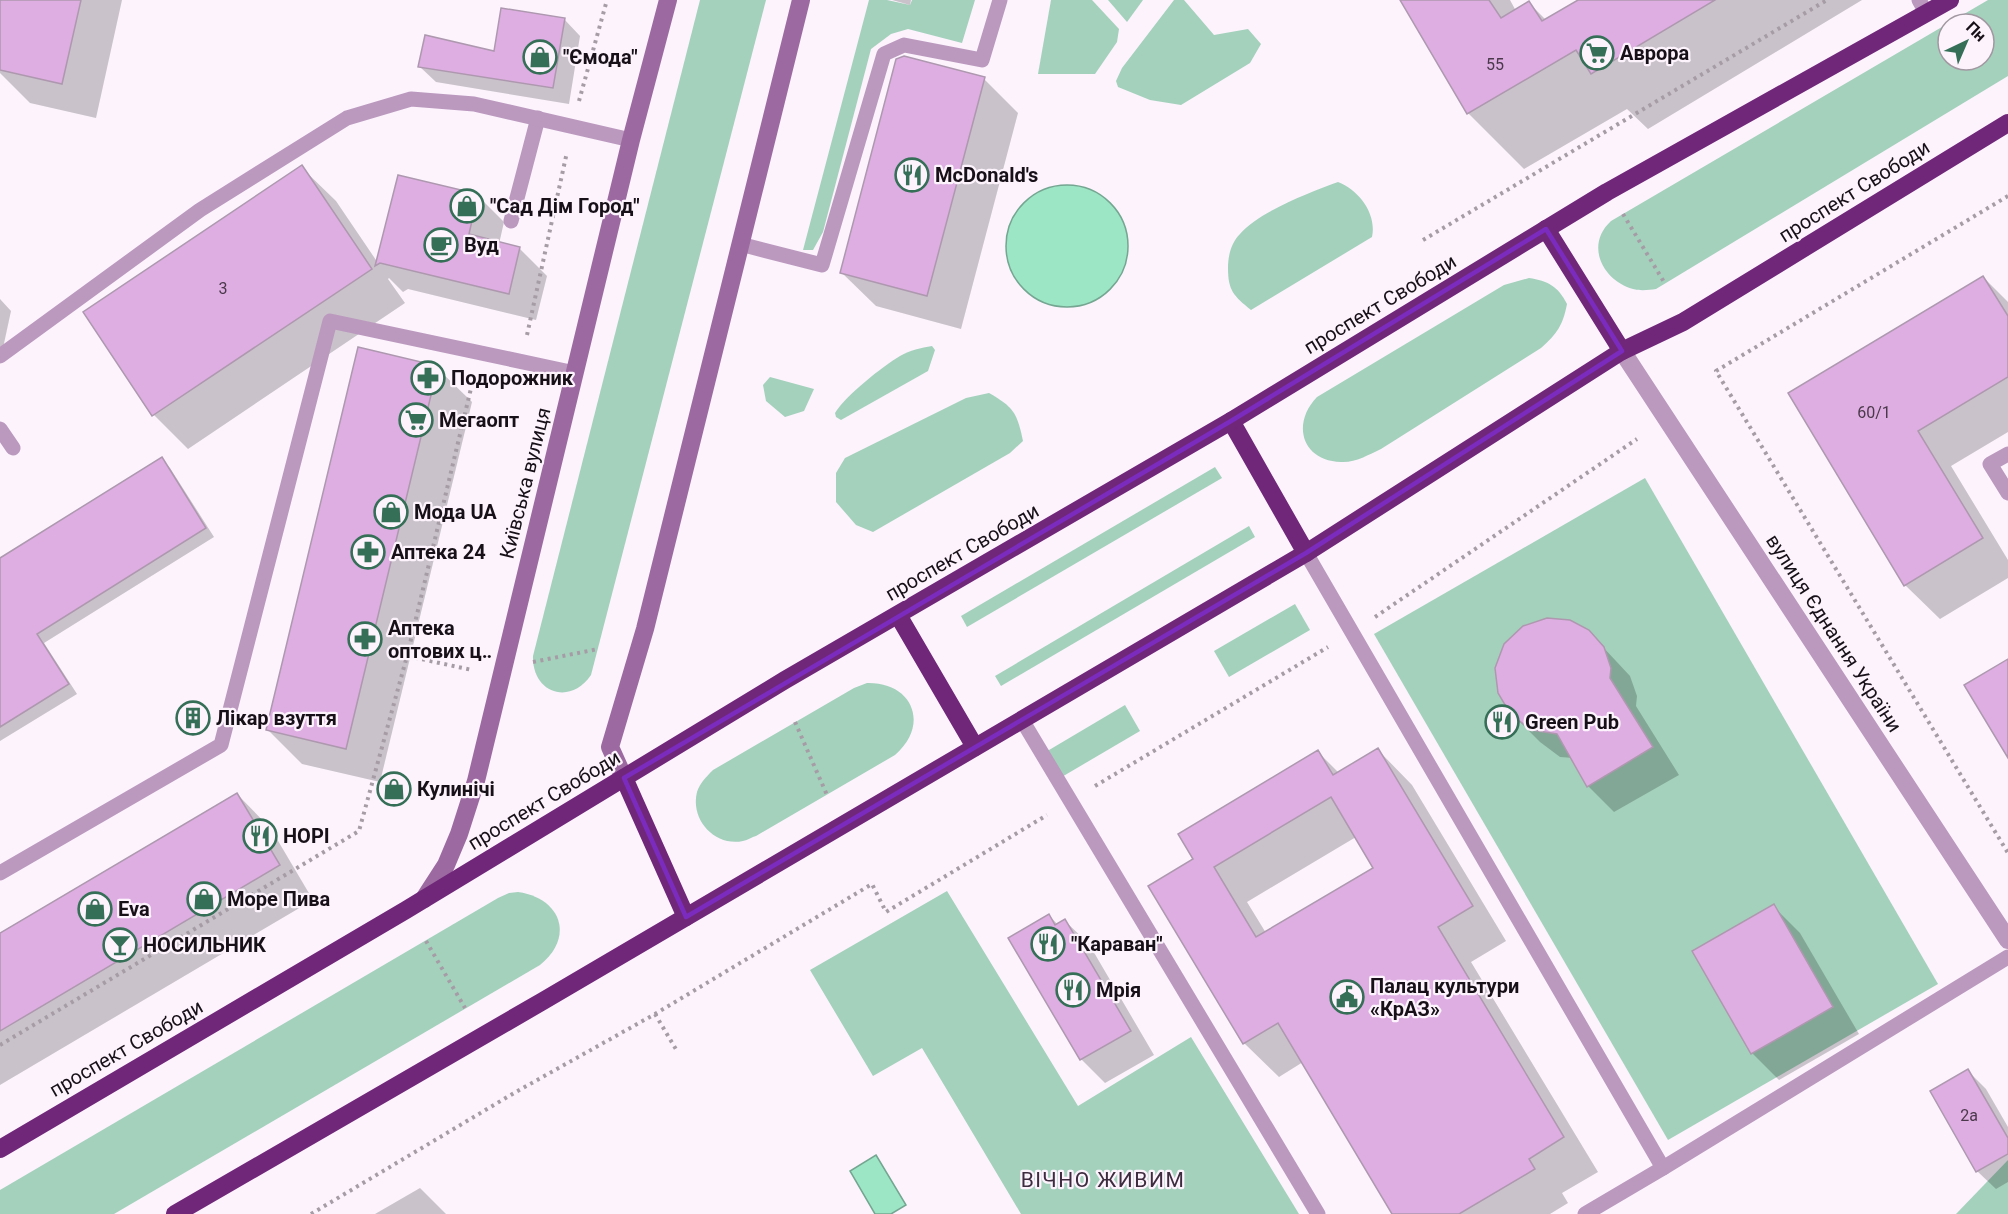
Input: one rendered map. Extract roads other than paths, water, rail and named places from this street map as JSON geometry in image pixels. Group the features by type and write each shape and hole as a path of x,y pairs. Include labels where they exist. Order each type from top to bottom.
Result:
{"highway":[{"name":"проспект Свободи","path":"0,1149 424,899 785,680 1231,421 1607,192 1923,7 1950,0"},
{"name":"проспект Свободи","path":"175,1214 1306,554 1622,351 1683,322 2008,123"},
{"path":"1546,229 1622,351"},
{"path":"1231,421 1306,554"},
{"path":"898,615 975,747"},
{"path":"624,778 686,917"}],"main road":[{"name":"Київська вулиця","path":"424,899 447,865 476,781 631,140 668,0"},
{"path":"624,778 610,747 645,629 801,0"}],"street":[{"name":"вулиця Єднання України","path":"1622,351 2008,940"}],"lane":[{"path":"740,244 822,265 884,54 904,45 982,60 1000,0"},
{"path":"0,356 200,210 347,118 411,99 474,104 631,140"},
{"path":"511,221 538,118"},
{"path":"0,873 221,745 330,321 575,373"},
{"path":"0,429 13,448"},
{"path":"2008,454 1990,464 2008,493"},
{"path":"1306,554 1663,1168"},
{"path":"1022,720 1318,1214"},
{"path":"1585,1214 2008,957"}],"place":[{"name":"Аврора","path":"1597,53"},
{"name":"\"Ємода\"","path":"540,57"},
{"name":"McDonald's","path":"912,175"},
{"name":"\"Сад Дім Город\"","path":"467,206"},
{"name":"Вуд","path":"441,245"},
{"name":"Подорожник","path":"428,378"},
{"name":"Мегаопт","path":"416,420"},
{"name":"Мода UA","path":"391,512"},
{"name":"Аптека 24","path":"368,552"},
{"name":"Аптека оптових ц‥","path":"365,639"},
{"name":"Лікар взуття","path":"193,718"},
{"name":"Green Pub","path":"1502,722"},
{"name":"Кулинічі","path":"394,789"},
{"name":"НОРІ","path":"260,836"},
{"name":"Море Пива","path":"204,899"},
{"name":"Eva","path":"95,909"},
{"name":"\"Караван\"","path":"1048,944"},
{"name":"НОСИЛЬНИК","path":"120,945"},
{"name":"Мрія","path":"1073,990"},
{"name":"Палац культури «КрАЗ»","path":"1347,997"}],"district":[{"name":"ВІЧНО ЖИВИМ","path":"1103,1180"}]}
